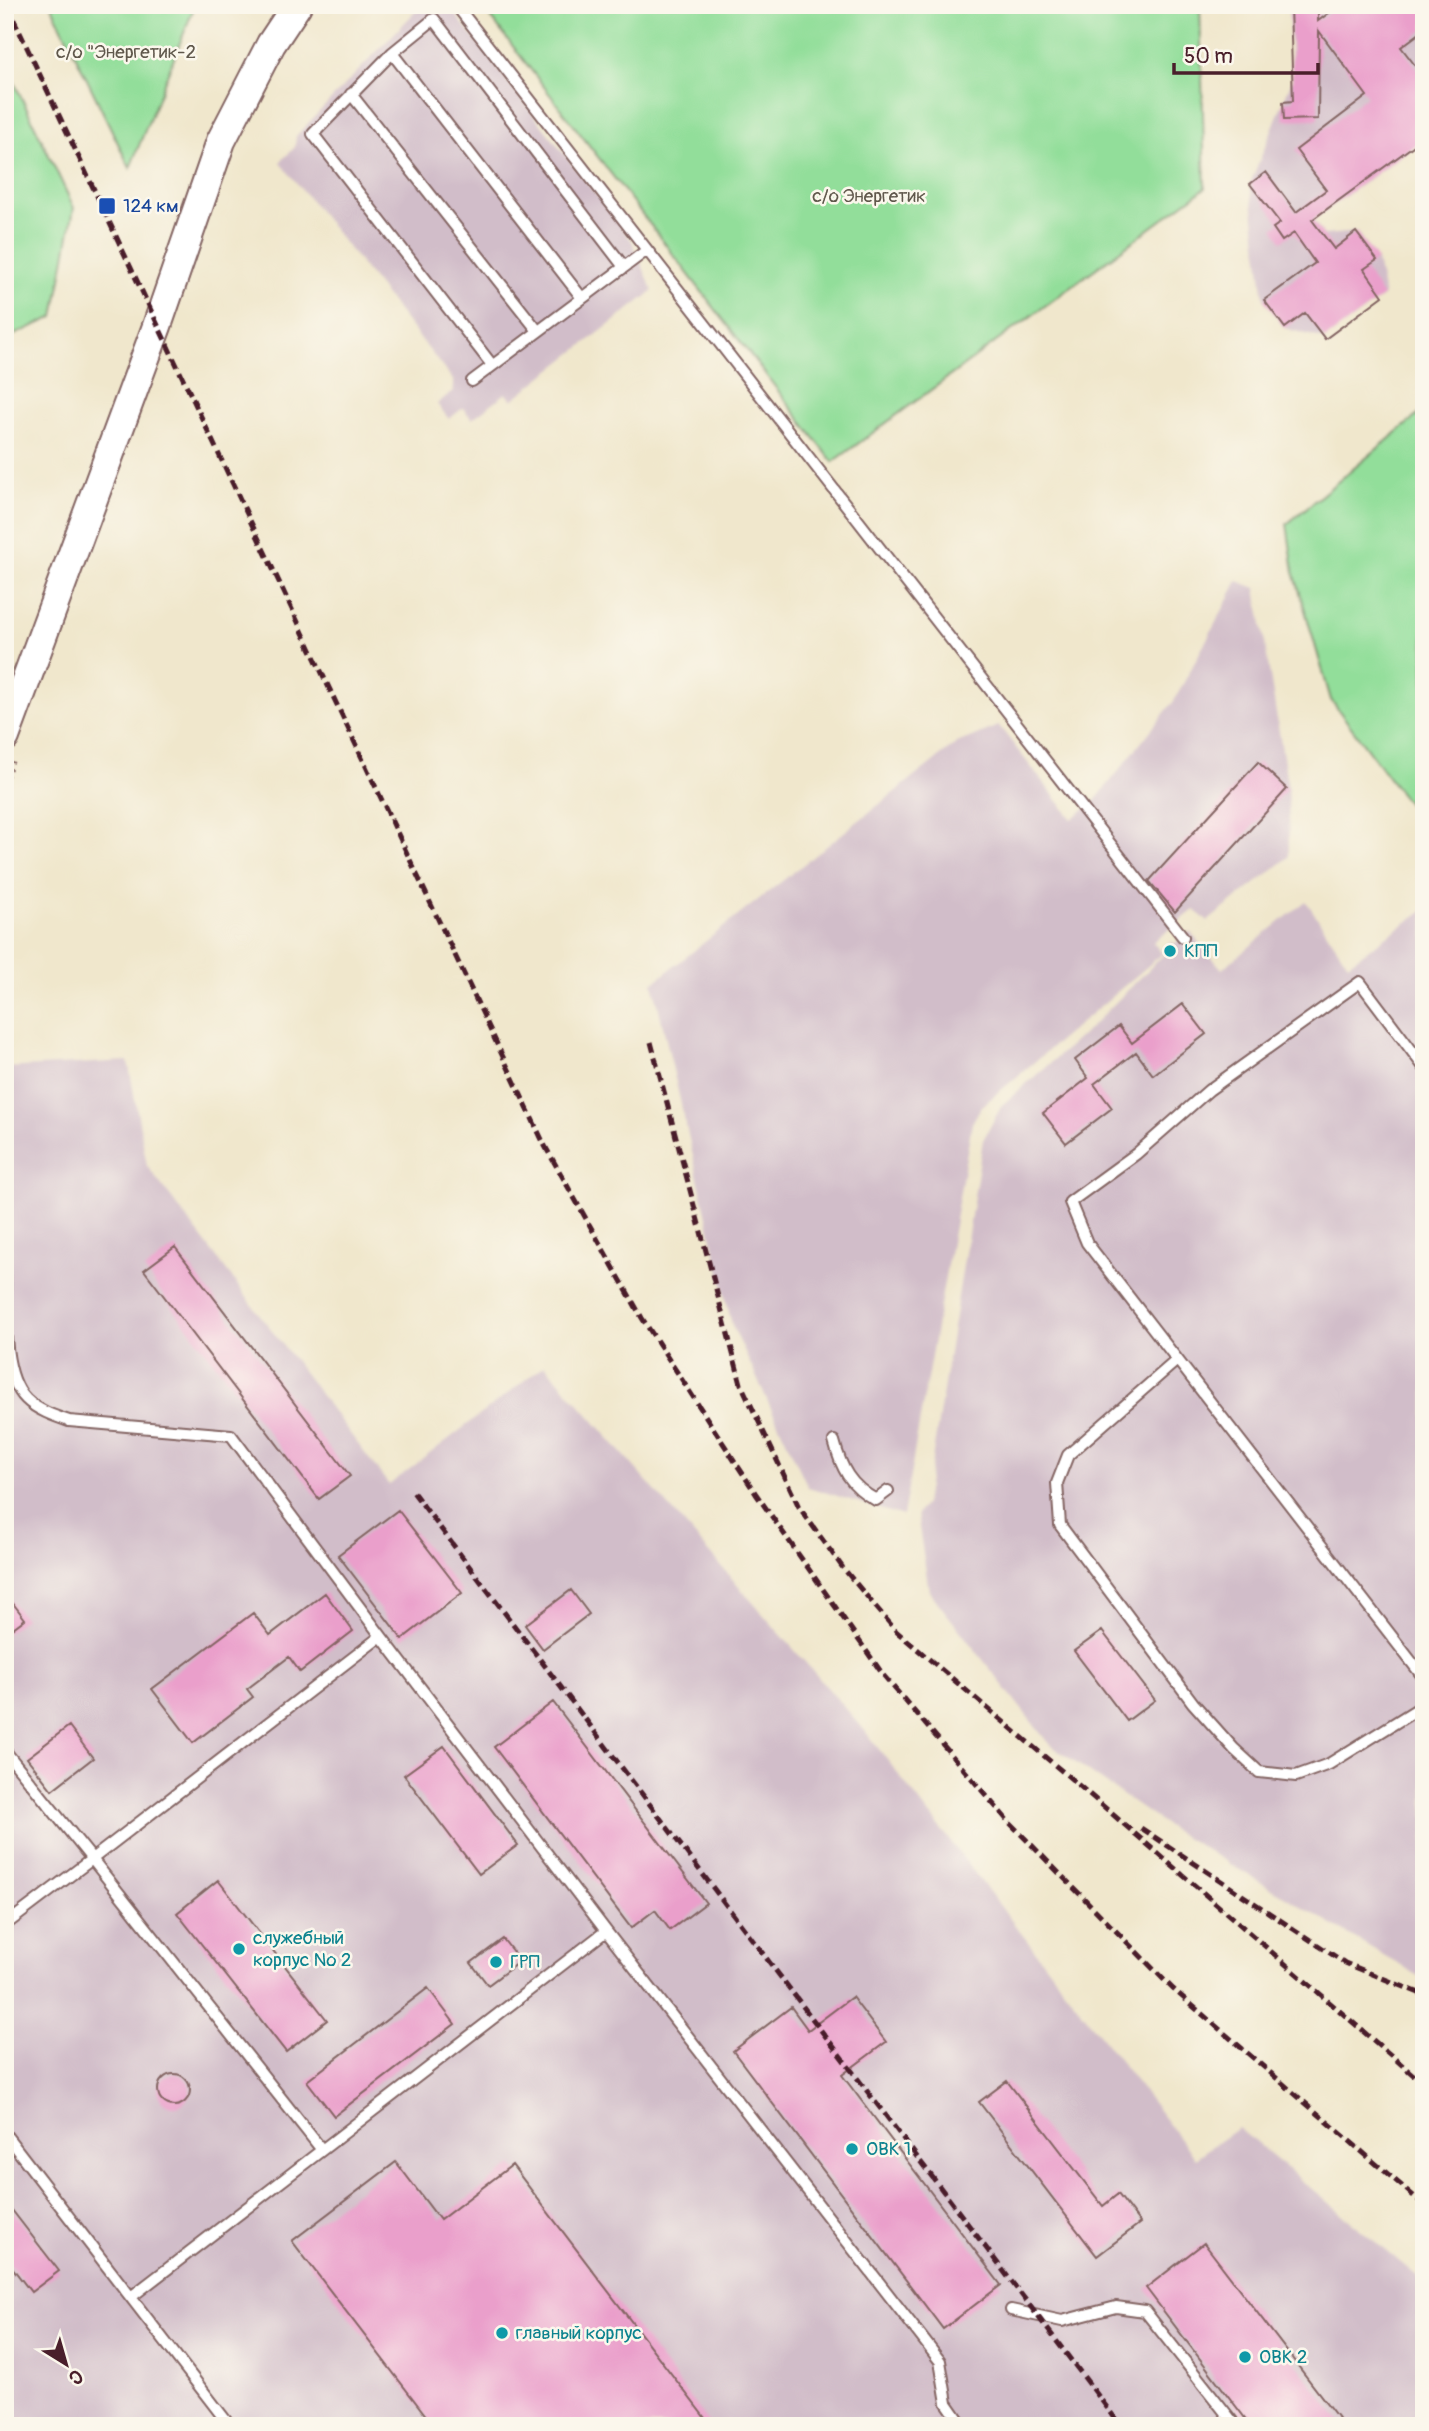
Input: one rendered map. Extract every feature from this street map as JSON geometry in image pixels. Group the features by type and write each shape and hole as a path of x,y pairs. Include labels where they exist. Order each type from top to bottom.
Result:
{"street":[{"path":"5,737 157,326 221,141 271,44 297,5"}],"lane":[{"path":"456,5 1184,937"},
{"path":"492,365 313,134 392,53 434,19 624,267"},
{"path":"392,53 582,298"},
{"path":"351,94 538,331"},
{"path":"472,381 647,250"},
{"path":"1424,1067 1360,982 1209,1090 1136,1153 1070,1202 1087,1243 1424,1678"},
{"path":"5,1272 8,1364 14,1384 26,1399 46,1412 69,1421 231,1435 606,1931 940,2361 947,2403 963,2426"},
{"path":"1177,1360 1068,1455 1057,1483 1060,1525 1193,1703 1234,1749 1259,1772 1296,1776 1329,1764 1424,1705"},
{"path":"834,1441 847,1479 876,1500 888,1491"},
{"path":"5,1925 381,1636"},
{"path":"5,1751 322,2150"},
{"path":"131,2297 606,1931"},
{"path":"5,2134 230,2426"},
{"path":"1012,2310 1062,2320 1116,2307 1145,2311 1236,2426"}],"shaded area":[{"path":"431,5 448,5 632,241 653,291 512,400 506,393 472,419 463,408 449,419 437,404 453,391 453,380 280,162 295,147 296,136 415,12"},
{"path":"1288,5 1424,5 1424,139 1313,220 1324,235 1357,232 1377,260 1384,296 1325,339 1284,328 1264,300 1250,184 1292,80"},
{"path":"1238,581 1256,588 1288,788 1289,857 1208,921 1194,910 1153,942 1162,954 981,1107 972,1123 903,1516 808,1487 732,1325 653,983 957,743 999,726 1072,819 1095,801 1174,701"},
{"path":"1306,901 1348,964 1424,910 1424,1979 1171,1829 1049,1744 929,1591 917,1514 925,1504 983,1140 1002,1105 1087,1031 1164,954 1161,950 1172,942 1174,944 1190,932 1222,969"},
{"path":"128,1061 147,1166 389,1485 545,1365 861,1726 1195,2158 1238,2128 1424,2282 1424,2426 5,2426 5,1068"}],"green space":[{"name":"с/о \"Энергетик-2","path":"51,5 195,5 130,168"},
{"name":"с/о Энергетик","path":"481,5 1200,5 1205,188 833,462"},
{"path":"5,63 74,208 54,317 5,339"},
{"path":"1424,410 1424,825 1331,700 1294,572 1287,524"}],"building":[{"path":"1290,5 1318,5 1318,21 1340,5 1424,5 1424,30 1401,47 1424,77 1424,138 1312,220 1334,249 1356,232 1377,260 1364,269 1383,296 1325,339 1305,313 1285,328 1264,300 1315,263 1294,233 1282,241 1273,228 1280,223 1250,184 1266,172 1296,212 1326,190 1296,150 1367,96 1319,31 1318,119 1284,120 1283,102 1293,101"},
{"path":"1258,762 1287,789 1175,912 1149,881"},
{"path":"1183,1004 1206,1034 1153,1075 1136,1052 1094,1084 1112,1108 1066,1143 1043,1113 1088,1078 1075,1060 1119,1026 1132,1043"},
{"path":"175,1247 350,1476 319,1499 144,1270"},
{"path":"398,1510 462,1593 402,1639 338,1555"},
{"path":"571,1590 589,1614 543,1649 525,1625"},
{"path":"5,1593 25,1619 5,1634"},
{"path":"325,1593 353,1631 300,1672 289,1657 247,1689 253,1697 193,1743 152,1689 253,1613 270,1635"},
{"path":"1102,1631 1155,1700 1127,1721 1074,1651"},
{"path":"553,1702 706,1903 670,1930 655,1910 631,1928 494,1747"},
{"path":"69,1726 93,1758 52,1790 27,1758"},
{"path":"444,1746 518,1845 479,1874 404,1775"},
{"name":"служебный корпус № 2","path":"218,1880 327,2020 286,2052 177,1913"},
{"name":"ГРП","path":"503,1939 520,1961 488,1985 471,1963"},
{"path":"428,1988 455,2024 334,2116 307,2081"},
{"name":"ОВК 1","path":"852,1997 886,2042 842,2075 1001,2285 943,2329 733,2051 791,2007 808,2030"},
{"path":"174,2074 185,2079 190,2090 185,2101 174,2106 163,2101 158,2090 163,2079"},
{"path":"1007,2081 1103,2206 1118,2194 1140,2223 1097,2256 979,2102"},
{"name":"главный корпус","path":"396,2162 440,2220 512,2165 711,2426 434,2426 292,2241"},
{"path":"5,2201 59,2271 31,2292 5,2258"},
{"name":"ОВК 2","path":"1204,2243 1344,2426 1251,2426 1146,2288"}],"railway":[{"path":"7,5 545,1146 642,1318 756,1494 884,1676 1008,1821 1173,1989 1424,2205"},
{"path":"651,1042 741,1384 799,1507 843,1568 897,1632 1088,1793 1424,2084"},
{"path":"413,1492 1121,2426"},
{"path":"1141,1828 1345,1963 1424,1995"}],"place":[{"name":"124 км","path":"107,206"},
{"name":"КПП","path":"1170,951"},
{"name":"служебный корпус № 2","path":"239,1949"},
{"name":"ГРП","path":"496,1962"},
{"name":"ОВК 1","path":"852,2149"},
{"name":"главный корпус","path":"502,2333"},
{"name":"ОВК 2","path":"1245,2357"}]}
